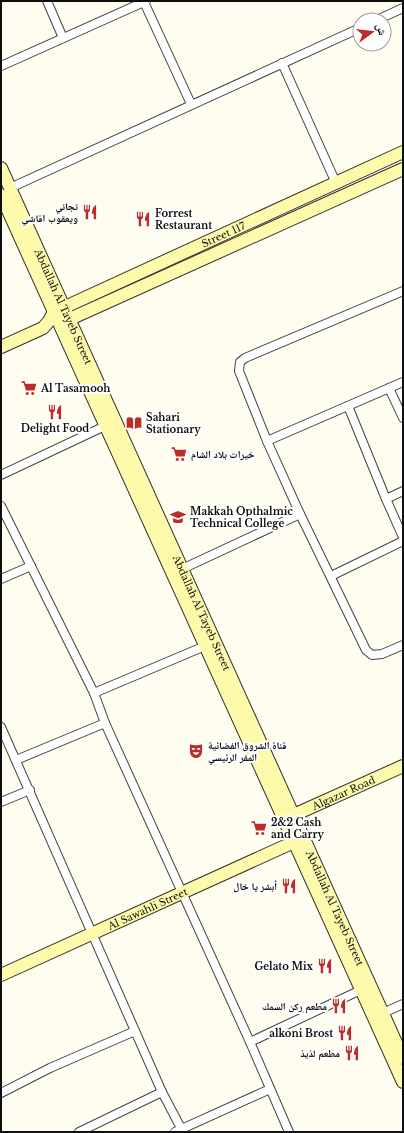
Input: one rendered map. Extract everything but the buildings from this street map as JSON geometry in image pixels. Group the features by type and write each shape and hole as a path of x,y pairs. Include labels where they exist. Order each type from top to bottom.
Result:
{"main road":[{"name":"Street 117","path":"59,317 403,152"},
{"name":"Abdallah Al Tayeb Street","path":"1,168 6,192 105,426 137,482 205,646 289,818"},
{"name":"Street 117","path":"59,317 403,169"},
{"name":"Abdallah Al Tayeb Street","path":"59,317 137,482 182,569 298,840 366,987 403,1082"},
{"path":"1,347 43,328 59,317"},
{"name":"Algazar Road","path":"289,818 403,766"},
{"name":"Al Sawahli Street","path":"2,973 92,934 298,840"},
{"name":"Abdallah Al Tayeb Street","path":"366,987 383,1013 403,1058"}],"street":[{"path":"47,1 63,38"},
{"path":"1,66 145,1 191,104"},
{"path":"392,13 403,8"},
{"path":"6,192 191,104 352,32"},
{"path":"282,63 336,183"},
{"path":"403,291 245,358 240,362 239,371 267,441 300,514 366,650 372,656 382,654 403,645"},
{"path":"267,441 403,382"},
{"path":"389,388 403,418"},
{"path":"348,406 403,537"},
{"path":"1,475 105,426"},
{"path":"386,499 403,491"},
{"path":"1,506 94,693 105,723 250,1042 289,1132"},
{"path":"182,569 300,514"},
{"path":"331,576 403,541"},
{"path":"1,579 31,566"},
{"path":"94,693 205,646"},
{"path":"16,760 105,723"},
{"path":"1,727 180,1131 270,1089"},
{"path":"1,802 30,790"},
{"path":"250,1042 366,987"},
{"path":"383,1013 403,1004"},
{"path":"1,1093 50,1068 135,1031"},
{"path":"79,1132 162,1092"}],"place":[{"name":"تجاني ويعقوب اقاشي","path":"90,212"},
{"name":"Forrest Restaurant","path":"143,219"},
{"name":"Al Tasamooh","path":"29,388"},
{"name":"Delight Food","path":"55,412"},
{"name":"Sahari Stationary","path":"134,423"},
{"name":"خيرات بلاد الشام","path":"179,454"},
{"name":"Makkah Opthalmic Technical College","path":"178,517"},
{"name":"قناة الشروق الفضائية المقر الرئيسي","path":"196,751"},
{"name":"2&2 Cash and Carry","path":"259,828"},
{"name":"أبشر يا خال","path":"289,886"},
{"name":"Gelato Mix","path":"325,966"},
{"name":"مطعم ركن السمك","path":"339,1006"},
{"name":"alkoni Brost","path":"345,1033"},
{"name":"مطعم لذيذ","path":"352,1053"}]}
